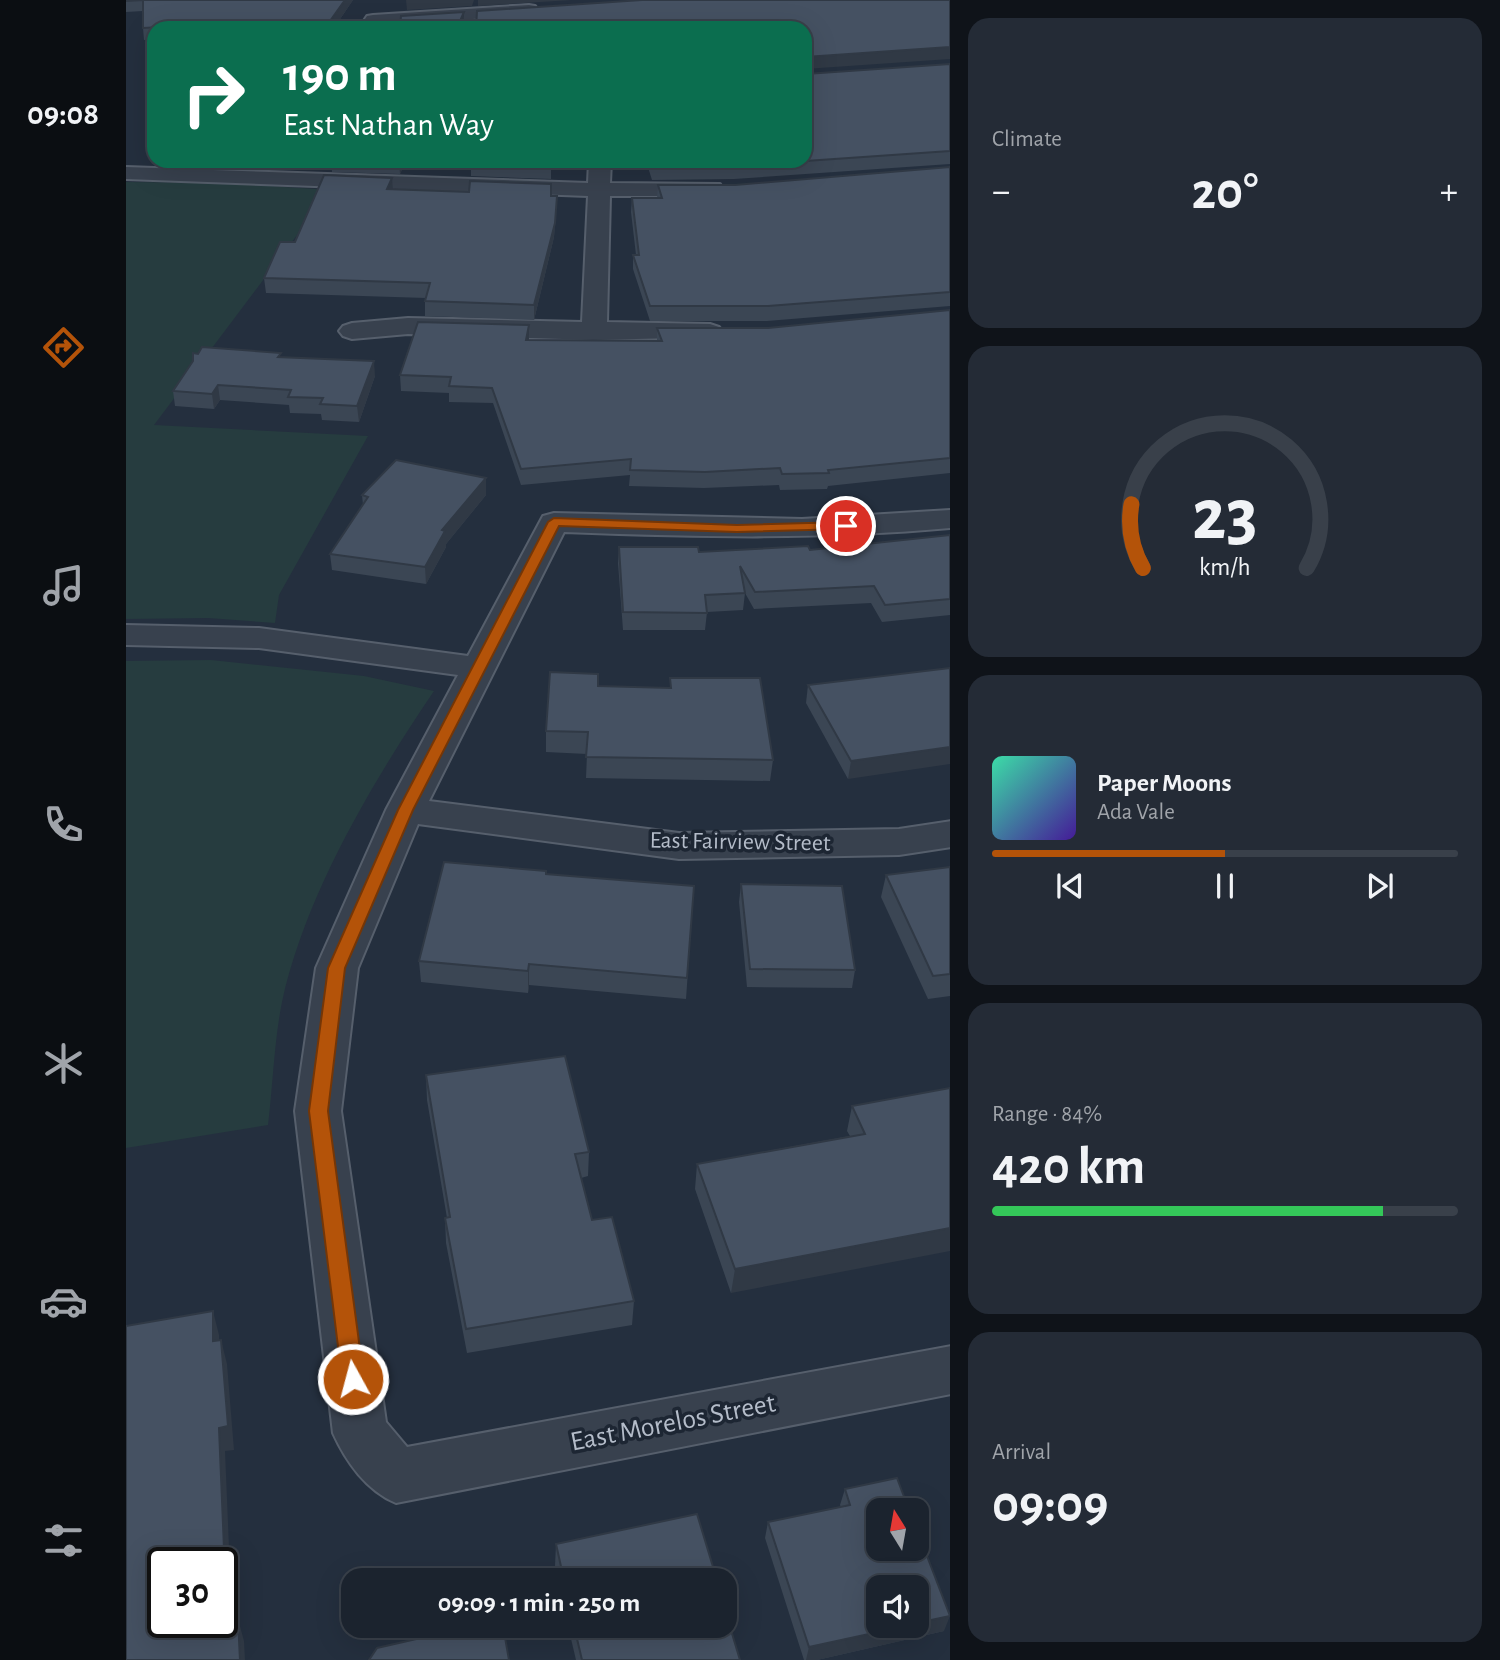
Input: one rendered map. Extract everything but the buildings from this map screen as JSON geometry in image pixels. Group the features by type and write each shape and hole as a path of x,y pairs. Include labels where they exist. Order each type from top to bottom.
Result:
{"street":[{"path":"406,21 548,9"},
{"path":"126,173 282,168 597,190 734,189"},
{"path":"594,332 599,168"},
{"path":"352,331 408,327 594,332 741,332"},
{"path":"405,810 554,522 737,528 901,524 950,519"},
{"path":"126,635 237,637 327,643 477,668"},
{"name":"East Fairview Street","path":"405,810 679,846 899,842 950,834"},
{"name":"East Morelos Street","path":"405,810 337,968 318,1111 360,1433 396,1476 950,1370"}],"green space":[{"path":"126,182 224,183 331,190 154,425 368,436 279,595 275,623 208,618 126,619"},
{"path":"211,660 364,676 434,691 365,801 324,880 307,921 282,1002 268,1125 126,1148 126,661"}],"route":[{"path":"353,1379 318,1111 337,968 405,810 554,522 737,528 846,526"}]}
